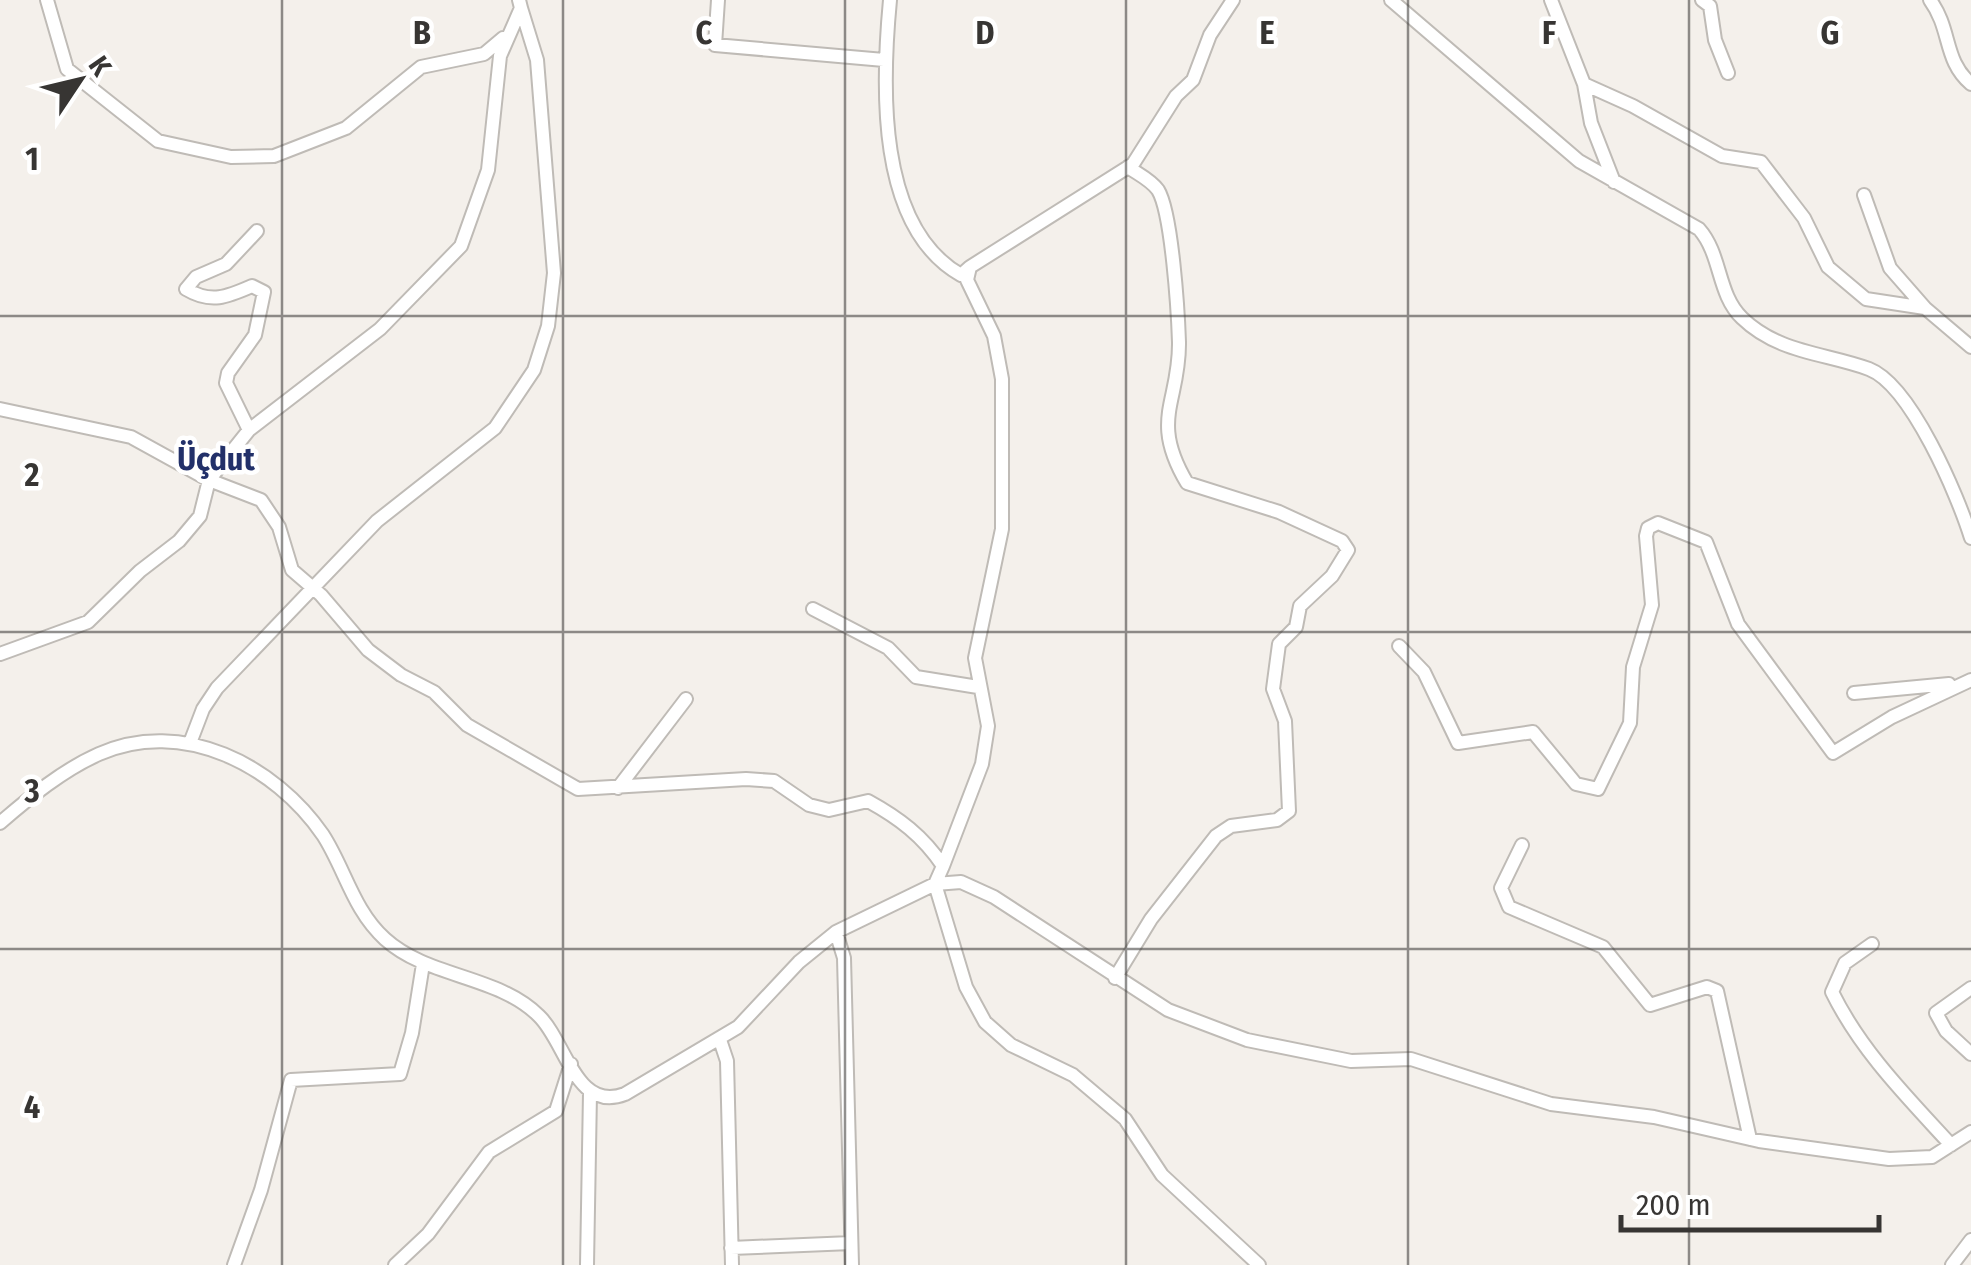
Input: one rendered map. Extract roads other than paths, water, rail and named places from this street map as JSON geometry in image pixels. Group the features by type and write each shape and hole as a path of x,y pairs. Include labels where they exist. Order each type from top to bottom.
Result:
{"street":[{"path":"47,0 67,69 158,142 231,157 274,156 346,128 421,67 484,54 508,33"},
{"path":"718,0 715,45 884,60"},
{"path":"890,0 884,60 895,178 906,210 949,268 961,275 1128,167 1176,96 1193,80 1210,35 1232,0"},
{"path":"1390,0 1555,143 1614,182 1699,229 1712,244 1727,298 1741,317 1776,342 1815,358 1872,370 1892,384 1947,470 1971,538"},
{"path":"1550,0 1584,84 1591,123 1614,182"},
{"path":"1702,0 1710,6 1715,40 1728,73"},
{"path":"1930,0 1948,33 1952,65 1971,84"},
{"path":"0,654 88,622 140,571 179,542 200,516 210,480 249,430 380,329 461,246 488,170 500,56 520,4"},
{"path":"190,744 212,694 390,509 495,428 520,396 539,356 551,308 554,274 537,60 520,4"},
{"path":"1584,84 1634,106 1722,156 1762,162 1804,218 1828,267 1866,299 1925,308"},
{"path":"1115,978 1151,920 1216,836 1231,826 1277,820 1289,811 1285,721 1273,689 1279,644 1296,627 1300,606 1332,576 1348,550 1342,541 1278,512 1187,483 1172,459 1167,422 1179,345 1172,245 1160,194 1128,167"},
{"path":"1864,194 1890,268 1925,308 1971,347"},
{"path":"249,430 226,383 254,335 264,292 252,286 222,299 202,298 186,289 196,277 226,264 257,232"},
{"path":"970,267 967,280 994,336 1002,379 1002,529 975,658 988,726 982,764 935,884 966,987 985,1022 1012,1045 1073,1075 1125,1118 1162,1175 1259,1265"},
{"path":"0,409 131,437 210,480 261,500 280,526 292,570 368,650 401,676 434,692 467,725 578,789 746,779 774,781 810,805 829,810 868,802 906,824 943,866"},
{"path":"1399,646 1424,672 1458,743 1533,732 1576,784 1598,789 1630,723 1633,667 1652,605 1646,536 1648,528 1658,523 1706,542 1738,624 1833,753 1964,682"},
{"path":"813,609 888,648 916,677 978,687"},
{"path":"1854,693 1964,682"},
{"path":"618,788 686,700"},
{"path":"0,823 30,798 98,754 152,741 190,744 240,760 288,795 323,836 372,926 424,964 526,1004 551,1029 590,1092 606,1098 625,1094 720,1040 764,1004 811,950 836,932 935,884 961,882 994,897 1168,1010 1247,1040 1351,1061 1411,1059 1550,1104 1654,1116 1750,1139 1889,1159 1932,1157 1971,1132"},
{"path":"1522,845 1501,888 1509,907 1602,947 1650,1005 1706,987 1717,991 1750,1139"},
{"path":"836,932 844,958 852,1265"},
{"path":"1872,944 1845,963 1832,992 1847,1022 1880,1066 1950,1145"},
{"path":"234,1265 261,1190 291,1080 400,1074 424,964"},
{"path":"1971,988 1936,1013 1946,1031 1971,1054"},
{"path":"720,1040 727,1061 732,1265"},
{"path":"395,1265 428,1234 453,1194 489,1152 556,1111 570,1064"},
{"path":"587,1265 586,1115 590,1092"},
{"path":"1952,1265 1971,1240"},
{"path":"731,1248 851,1242"}],"district":[{"name":"Üçdut","path":"216,459"}]}
